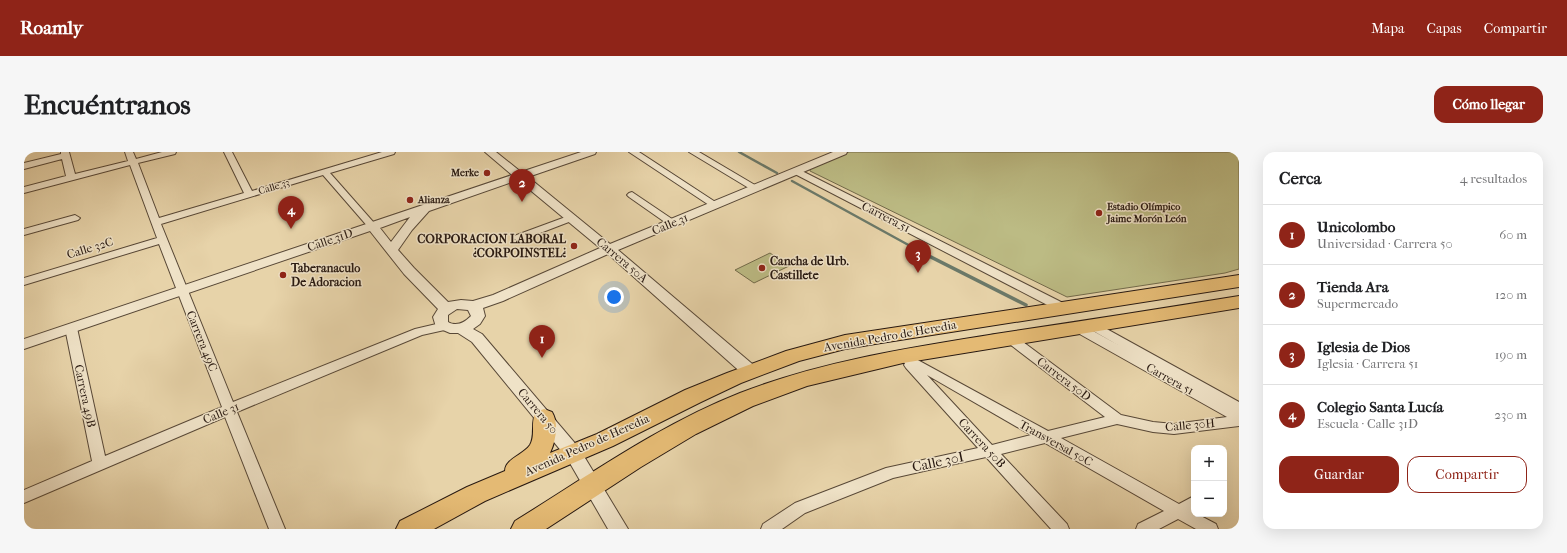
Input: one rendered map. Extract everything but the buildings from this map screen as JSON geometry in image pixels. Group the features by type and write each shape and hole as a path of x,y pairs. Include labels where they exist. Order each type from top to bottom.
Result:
{"highway":[{"name":"Avenida Pedro de Heredia","path":"409,529 476,494 618,434 716,386 793,356 845,342 1061,307 1221,285 1239,281"},
{"name":"Avenida Pedro de Heredia","path":"524,529 696,424 743,401 782,386 814,376 903,356 1087,328 1239,302"},
{"path":"476,494 526,464 535,455 543,443 545,436 544,418"}],"street":[{"name":"Carrera 49C","path":"129,152 277,529"},
{"path":"24,190 172,152"},
{"path":"228,152 249,194"},
{"name":"Calle 33","path":"157,222 391,152"},
{"name":"Carrera 50A","path":"490,152 609,249 751,372"},
{"name":"Calle 31D","path":"24,344 591,152"},
{"path":"633,152 715,205"},
{"path":"693,152 755,188"},
{"name":"Calle 31","path":"460,328 470,325 476,313 498,298 609,249 842,152"},
{"path":"24,166 65,154 71,178"},
{"name":"Carrera 51","path":"796,171 1061,307"},
{"path":"325,172 444,312 452,329 460,328"},
{"path":"632,195 672,223"},
{"path":"392,250 407,228 426,208"},
{"path":"24,232 75,218"},
{"path":"518,238 571,218"},
{"name":"Calle 32C","path":"24,282 163,239"},
{"path":"444,312 464,304 476,313 477,338"},
{"name":"Calle 31","path":"24,497 230,409 419,332 444,312"},
{"name":"Carrera 49B","path":"71,328 100,464"},
{"name":"Carrera 50","path":"460,328 477,338 573,453 618,529"},
{"name":"Carrera 51","path":"1087,328 1239,408"},
{"name":"Carrera 51","path":"1087,328 1239,419"},
{"name":"Carrera 50D","path":"1011,339 1117,419"},
{"name":"Transversal 50C","path":"903,356 1044,437 1210,529"},
{"name":"Carrera 50B","path":"903,356 1061,529"},
{"name":"Calle 30H","path":"1117,419 1153,427 1174,429 1239,419"},
{"name":"Calle 30I","path":"769,529 800,508 890,472 989,451 1117,419"},
{"path":"1144,529 1191,504"}],"shaded area":[{"name":"Estadio Olímpico Jaime Morón León","path":"849,152 1239,152 1239,269 1225,273 1067,297 810,171 810,168"},
{"name":"Cancha de Urb. Castillete","path":"770,253 789,266 754,283 735,270"}],"waterway":[{"path":"739,152 777,173"},
{"path":"792,181 923,253"},
{"path":"921,252 1026,305"}],"place":[{"name":"Merke","path":"487,173"},
{"name":"Alianza","path":"410,200"},
{"name":"Tienda Ara","path":"522,202"},
{"name":"Estadio Olímpico Jaime Morón León","path":"1099,213"},
{"name":"Colegio Santa Lucía","path":"291,229"},
{"name":"CORPORACION LABORAL ¿CORPOINSTEL¿","path":"574,246"},
{"name":"Cancha de Urb. Castillete","path":"762,268"},
{"name":"Iglesia de Dios","path":"918,273"},
{"name":"Taberanaculo De Adoracion","path":"283,275"},
{"name":"Unicolombo","path":"542,358"}]}
